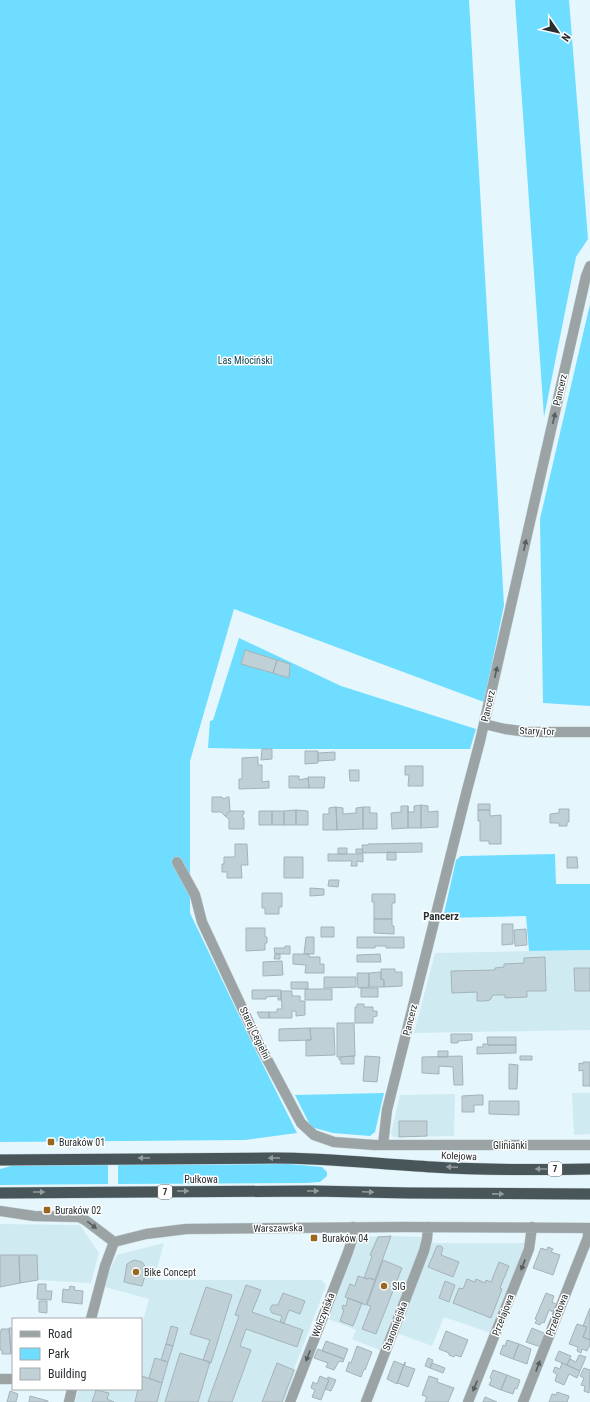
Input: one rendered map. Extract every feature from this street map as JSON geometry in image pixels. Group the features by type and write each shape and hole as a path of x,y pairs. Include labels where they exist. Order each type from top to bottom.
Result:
{"highway":[{"name":"Kolejowa","path":"0,1160 274,1158 434,1167 590,1169"},
{"name":"Pułkowa","path":"0,1193 330,1191 590,1194"}],"street":[{"name":"Pancerz","path":"383,1145 387,1110 484,724 586,276 590,266"},
{"name":"Stary Tor","path":"484,724 528,732 590,732"},
{"name":"Starej Cegielni","path":"177,862 195,895 202,922 238,1000 301,1123 314,1135 329,1140 383,1145"},
{"name":"Glinianki","path":"383,1145 590,1145"},
{"path":"0,1211 34,1216 79,1217 114,1242 105,1266 91,1318"},
{"name":"Warszawska","path":"114,1242 146,1234 176,1230 353,1227 589,1228"},
{"name":"Wólczyńska","path":"290,1402 350,1246 353,1227"},
{"name":"Staromiejska","path":"366,1402 424,1251 428,1227"},
{"name":"Przełajowa","path":"468,1402 529,1249 532,1227"},
{"name":"Przelotowa","path":"523,1402 588,1237 589,1228"},
{"path":"0,1379 12,1379"},
{"path":"69,1402 72,1390"}],"shaded area":[{"path":"590,950 590,1030 414,1033 435,953"},
{"path":"572,1093 590,1093 590,1134 574,1135"},
{"path":"455,1094 454,1136 393,1137 391,1133 400,1095"},
{"path":"0,1224 80,1225 99,1253 91,1283 38,1280 0,1287"},
{"path":"360,1237 426,1237 382,1351 352,1339 356,1330 328,1319"},
{"path":"164,1243 154,1280 322,1280 326,1286 294,1369 296,1370 284,1402 75,1402 79,1390 142,1390 142,1324 149,1299 105,1287 109,1272 117,1255"},
{"path":"431,1243 525,1243 491,1333 444,1317 432,1346 397,1333"}],"green space":[{"name":"Las Młociński","path":"0,0 469,0 504,605 484,702 234,609 190,761 190,913 297,1133 245,1140 0,1142"},
{"path":"515,0 569,0 588,239 576,257 544,417"},
{"path":"590,304 590,706 543,703 540,519"},
{"path":"239,638 341,686 476,729 470,749 208,748 210,721 213,720"},
{"path":"555,854 556,884 590,884 590,950 529,951 526,916 443,918 456,860 461,856"},
{"path":"384,1093 375,1132 370,1136 333,1133 311,1127 295,1095"},
{"path":"108,1164 108,1184 0,1185 0,1169 11,1166"},
{"path":"290,1164 322,1167 327,1172 327,1176 320,1182 306,1183 118,1184 118,1165"}],"building":[{"path":"245,650 277,660 273,673 241,664"},
{"path":"277,660 290,664 289,678 273,673"},
{"path":"262,749 272,749 272,759 261,760"},
{"path":"305,751 318,751 318,763 305,764"},
{"path":"335,752 335,760 318,761 318,753"},
{"path":"258,757 258,765 262,765 262,782 269,781 269,788 239,789 239,779 242,779 242,758"},
{"path":"405,766 423,766 423,786 408,786 409,775 405,775"},
{"path":"349,770 359,770 359,781 350,781"},
{"path":"289,776 299,776 299,780 308,778 309,788 289,788"},
{"path":"308,777 325,777 324,788 309,788"},
{"path":"212,797 222,797 224,799 229,797 230,811 225,816 221,812 212,812"},
{"path":"478,804 490,804 490,810 478,810"},
{"path":"421,805 428,806 428,812 438,811 438,827 421,828"},
{"path":"421,805 421,828 408,828 408,812 414,812 414,806"},
{"path":"401,806 408,806 408,828 392,829 391,813 401,812"},
{"path":"336,807 337,830 323,830 323,814 329,814 329,808"},
{"path":"336,807 343,808 343,814 356,813 356,808 363,807 363,829 337,830"},
{"path":"363,807 370,807 370,813 377,813 377,829 363,829"},
{"path":"559,809 569,809 569,822 567,822 567,826 559,826 559,823 550,823 550,814 559,813"},
{"path":"296,810 308,811 308,825 296,825"},
{"path":"296,810 296,825 284,825 284,811"},
{"path":"478,810 490,810 490,816 501,815 501,844 489,844 489,841 480,841 480,821 478,821"},
{"path":"230,811 244,811 242,816 244,818 244,829 229,829 229,819 225,816"},
{"path":"259,811 272,811 272,825 259,825"},
{"path":"272,811 284,811 284,825 272,825"},
{"path":"422,843 422,852 363,853 362,845 368,844"},
{"path":"235,844 247,844 248,865 241,865 242,878 227,878 227,872 222,872 222,864 224,864 224,857 235,857"},
{"path":"338,848 347,848 347,854 338,854"},
{"path":"356,849 362,849 363,853 356,853"},
{"path":"387,852 396,852 396,860 387,860"},
{"path":"328,854 363,854 363,862 357,861 357,866 351,866 352,861 328,861"},
{"path":"284,857 303,857 303,878 284,878"},
{"path":"567,857 577,857 578,868 567,868"},
{"path":"329,880 339,880 338,887 328,886"},
{"path":"310,888 324,889 324,895 310,896"},
{"path":"262,893 282,893 282,907 279,907 279,914 265,914 265,908 262,908"},
{"path":"372,894 395,894 395,903 392,903 392,919 374,919 374,902 372,902"},
{"path":"374,919 392,919 394,934 374,933"},
{"path":"502,924 513,924 513,944 502,945"},
{"path":"321,927 334,927 334,937 321,937"},
{"path":"246,928 265,928 267,943 265,943 265,950 246,951"},
{"path":"526,929 527,945 515,946 514,930"},
{"path":"306,937 314,937 314,954 304,954"},
{"path":"357,937 404,937 404,948 386,948 386,946 375,946 375,948 357,948"},
{"path":"285,946 290,946 290,954 275,954 274,948 285,948"},
{"path":"275,954 280,954 280,959 274,959"},
{"path":"293,954 309,954 309,957 320,957 320,964 324,964 324,973 305,973 306,965 293,964"},
{"path":"380,954 381,962 357,962 357,955"},
{"path":"545,957 546,991 527,991 527,997 505,998 505,995 493,995 490,1000 485,1001 477,1001 477,992 452,993 451,971 495,970 495,968 504,967 504,964 524,963 524,958"},
{"path":"282,961 283,975 263,976 263,962"},
{"path":"574,968 590,968 590,991 575,991"},
{"path":"381,969 395,969 395,972 402,972 402,986 384,987 384,980 381,979"},
{"path":"381,972 381,979 384,980 384,987 369,987 369,973"},
{"path":"357,973 369,973 369,987 358,988"},
{"path":"324,977 356,977 356,987 324,988"},
{"path":"291,982 308,982 308,989 291,989"},
{"path":"361,988 378,988 378,997 361,997"},
{"path":"305,989 332,989 332,1000 305,1000"},
{"path":"252,990 281,990 281,1000 278,1000 278,996 266,997 266,999 252,999"},
{"path":"281,991 292,991 292,996 300,996 300,1001 305,1001 305,1015 296,1016 296,1011 292,1011 292,1018 269,1018 269,1012 277,1012 277,1009 282,1009"},
{"path":"357,1004 364,1004 364,1007 373,1007 373,1011 377,1011 377,1016 373,1017 373,1023 355,1023 355,1007 357,1007"},
{"path":"257,1012 269,1012 269,1018 260,1018"},
{"path":"337,1023 354,1023 355,1056 337,1057"},
{"path":"310,1028 334,1028 335,1055 306,1056 306,1040 311,1040"},
{"path":"310,1028 311,1040 279,1041 279,1029"},
{"path":"451,1034 472,1034 472,1040 451,1043"},
{"path":"487,1037 516,1037 516,1045 488,1045"},
{"path":"483,1044 516,1045 516,1053 477,1054 477,1047 483,1047"},
{"path":"438,1051 448,1051 448,1057 438,1057"},
{"path":"354,1056 354,1064 341,1064 341,1060 339,1060 341,1057"},
{"path":"365,1056 380,1057 377,1082 363,1081"},
{"path":"462,1056 463,1085 454,1085 453,1067 439,1066 439,1074 422,1073 422,1057"},
{"path":"520,1056 532,1056 532,1060 520,1060"},
{"path":"583,1062 590,1062 590,1086 583,1086 583,1070 579,1071 579,1063 583,1064"},
{"path":"509,1064 518,1065 517,1089 509,1089"},
{"path":"483,1095 483,1105 474,1105 474,1112 462,1112 462,1096"},
{"path":"489,1101 519,1101 519,1115 489,1114"},
{"path":"399,1121 427,1121 427,1136 399,1137"},
{"path":"391,1236 375,1280 364,1278 372,1256 370,1255 378,1237"},
{"path":"437,1246 441,1246 443,1248 441,1255 459,1262 453,1277 428,1267"},
{"path":"548,1247 553,1249 551,1252 560,1255 553,1275 533,1268 541,1248 547,1250"},
{"path":"0,1255 19,1255 20,1283 0,1287"},
{"path":"19,1255 37,1255 38,1280 20,1283"},
{"name":"Bike Concept","path":"134,1260 142,1262 147,1269 142,1286 124,1282 127,1264"},
{"name":"SIG","path":"383,1260 402,1268 376,1334 362,1329 371,1306 367,1305"},
{"path":"499,1262 509,1266 500,1288 502,1289 491,1318 453,1303 459,1288 463,1289 467,1279 475,1282 476,1279 485,1283 486,1280 491,1282"},
{"path":"358,1276 375,1280 366,1305 345,1297 350,1284 355,1286"},
{"path":"445,1281 455,1285 449,1302 439,1298"},
{"path":"38,1284 46,1284 46,1291 52,1291 51,1300 37,1299"},
{"path":"246,1285 261,1290 252,1312 303,1330 297,1347 246,1329 240,1346 251,1350 232,1402 208,1402 239,1316 235,1315"},
{"path":"70,1286 75,1287 74,1290 83,1291 82,1304 62,1302 63,1289 69,1290"},
{"path":"206,1287 232,1295 211,1363 203,1360 210,1340 190,1334"},
{"path":"283,1293 305,1301 300,1314 289,1310 284,1323 280,1322 282,1316 272,1313 270,1309 272,1305 278,1305"},
{"path":"546,1293 554,1296 552,1302 556,1304 553,1312 549,1310 544,1323 542,1322 540,1325 535,1323 537,1320 535,1319"},
{"path":"348,1298 362,1303 353,1326 340,1321 344,1310 342,1309 343,1305 346,1306"},
{"path":"39,1301 47,1301 47,1313 39,1312"},
{"path":"590,1308 590,1340 583,1337 587,1327 583,1326"},
{"path":"577,1324 587,1327 583,1337 590,1340 590,1345 587,1351 582,1349 581,1353 577,1351 578,1347 569,1344"},
{"path":"171,1326 178,1328 173,1346 166,1344"},
{"path":"9,1328 12,1328 11,1353"},
{"path":"532,1328 546,1334 541,1347 526,1342"},
{"path":"1,1329 9,1329 11,1354 2,1354 2,1350 0,1350"},
{"path":"446,1331 468,1340 461,1357 455,1355 454,1357 439,1349"},
{"path":"507,1340 519,1344 513,1359 500,1354 503,1345 505,1346"},
{"path":"326,1341 348,1349 344,1359 322,1351"},
{"path":"166,1344 173,1346 168,1362 161,1360"},
{"path":"519,1344 531,1349 527,1364 513,1359"},
{"path":"357,1346 372,1352 361,1377 346,1371 349,1362 351,1363"},
{"path":"318,1349 344,1359 343,1362 339,1361 334,1370 326,1367 328,1363 314,1358"},
{"path":"559,1351 571,1356 567,1365 555,1360"},
{"path":"180,1353 210,1362 198,1402 165,1402"},
{"path":"579,1355 586,1357 580,1371 567,1365 570,1359 576,1362"},
{"path":"155,1358 168,1362 162,1383 149,1378"},
{"path":"428,1358 433,1360 430,1368 425,1366"},
{"path":"394,1361 404,1365 397,1384 387,1379"},
{"path":"405,1362 405,1366 415,1369 408,1387 398,1383 397,1384"},
{"path":"277,1363 294,1370 282,1402 262,1402"},
{"path":"432,1363 445,1368 443,1373 430,1368"},
{"path":"562,1363 580,1371 577,1378 569,1374 564,1385 555,1381 557,1374 553,1372 555,1367 560,1369"},
{"path":"584,1368 590,1370 589,1393 584,1391 585,1386 581,1385 584,1378 580,1376"},
{"path":"493,1370 507,1375 501,1390 489,1385 492,1379 490,1378"},
{"path":"507,1375 520,1380 517,1389 515,1388 513,1394 501,1390"},
{"path":"142,1376 162,1383 157,1402 135,1402 138,1390 142,1390"},
{"path":"320,1376 329,1380 321,1400 312,1397 315,1390 311,1388 313,1382 317,1384"},
{"path":"429,1376 438,1379 437,1382 454,1388 448,1402 425,1402 427,1397 422,1395"},
{"path":"328,1377 336,1380 331,1391 325,1389 329,1380 327,1379"},
{"path":"96,1390 109,1393 107,1399 114,1402 92,1402"},
{"path":"10,1391 18,1394 16,1402 7,1402"},
{"path":"557,1392 569,1396 567,1402 549,1402 552,1394 556,1395"},
{"path":"30,1396 48,1401 48,1402 29,1402"},
{"path":"485,1397 497,1402 483,1402"}],"place":[{"name":"Buraków 01","path":"51,1142"},
{"name":"Buraków 02","path":"47,1210"},
{"name":"Buraków 04","path":"314,1238"},
{"name":"Bike Concept","path":"136,1272"},
{"name":"SIG","path":"384,1286"}],"district":[{"name":"Pancerz","path":"441,916"}]}
